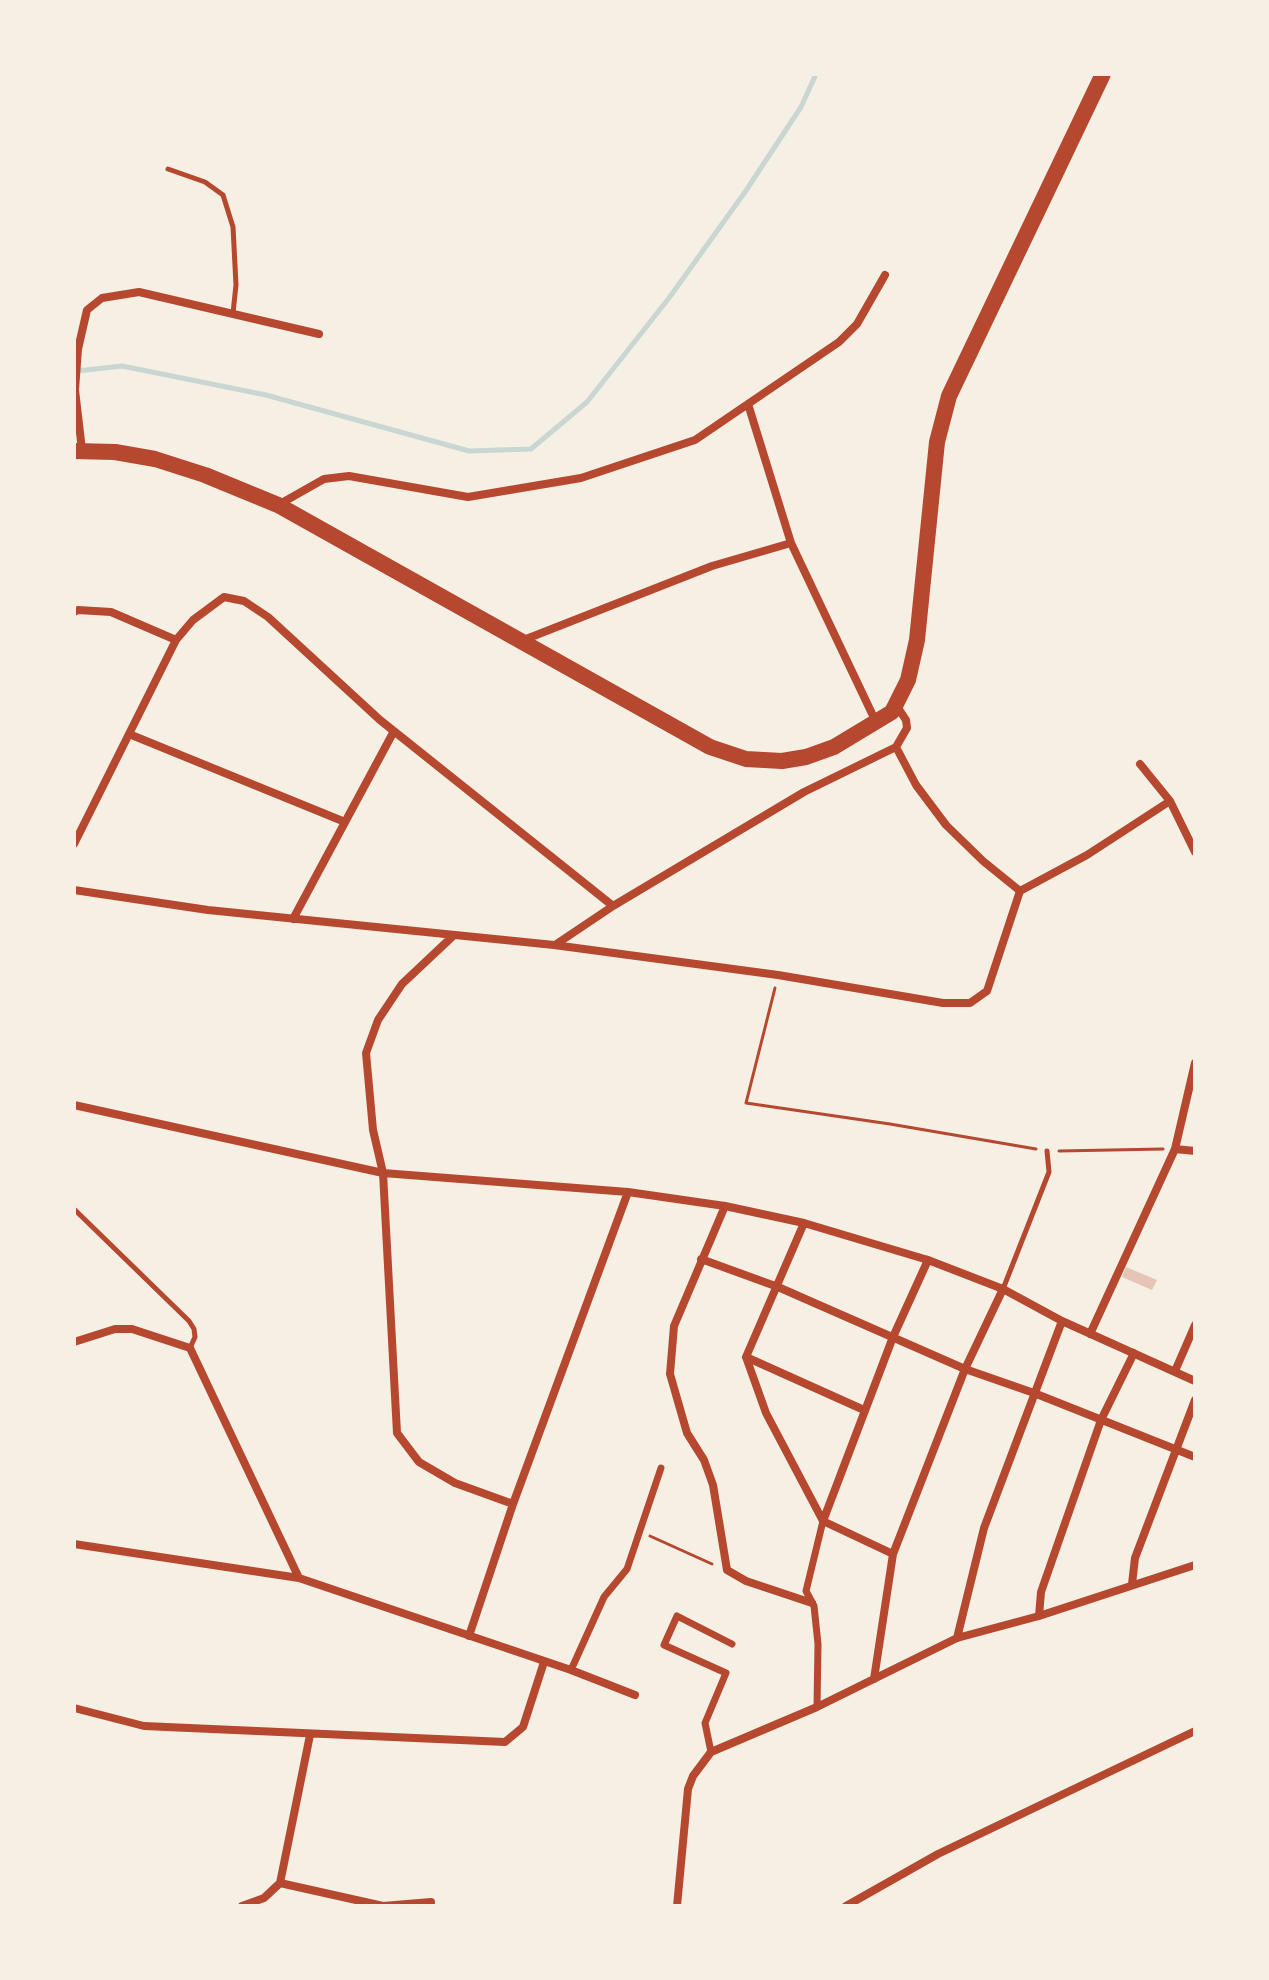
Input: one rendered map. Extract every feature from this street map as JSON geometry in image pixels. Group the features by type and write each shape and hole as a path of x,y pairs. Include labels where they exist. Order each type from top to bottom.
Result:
{"main road":[{"path":"78,450 155,459 205,475 278,505 710,747 746,759 782,761 834,747 892,712 908,680 917,640 937,442 949,396 1103,74"}],"street":[{"path":"278,505 324,479 349,476 468,497 581,478 695,440 839,342 857,324 885,275"},
{"path":"78,450 75,390 78,349 87,310 102,298 139,292 319,334"},
{"path":"748,404 791,543 876,722"},
{"path":"520,641 712,566 791,543"},
{"path":"74,844 176,640 193,620 224,597 244,601 268,617 394,731 613,906"},
{"path":"74,612 111,612 176,640"},
{"path":"554,945 613,906 804,792 896,747 907,728 906,720 896,704"},
{"path":"293,919 394,731"},
{"path":"129,734 345,822"},
{"path":"896,747 916,785 946,825 1020,891"},
{"path":"1140,764 1170,801 1195,852"},
{"path":"74,890 208,910 554,945 778,975 943,1003 970,1003 987,991 1020,891 1087,855 1170,801"},
{"path":"453,936 402,984 378,1020 366,1053 373,1130 383,1173 397,1433 419,1462 455,1483 513,1504"},
{"path":"1090,1334 1175,1149 1195,1063"},
{"path":"74,1105 383,1173 628,1192 725,1206 804,1223 928,1260 1003,1289 1062,1321 1195,1381"},
{"path":"1175,1149 1195,1151"},
{"path":"469,1636 513,1504 628,1192"},
{"path":"725,1206 674,1326 670,1374 687,1433 704,1460 713,1485 727,1570 746,1581 812,1603"},
{"path":"804,1223 746,1357 766,1413 823,1521 893,1554"},
{"path":"701,1259 778,1287 965,1369 1195,1457"},
{"path":"817,1707 818,1644 812,1603 806,1591 823,1521 893,1337 928,1260"},
{"path":"874,1679 893,1554 965,1369 1003,1289"},
{"path":"957,1638 984,1528 1062,1321"},
{"path":"1175,1371 1195,1325"},
{"path":"74,1342 115,1329 132,1329 190,1348 299,1578"},
{"path":"1039,1616 1041,1592 1101,1420 1134,1353"},
{"path":"746,1357 864,1410"},
{"path":"1132,1584 1135,1558 1195,1400"},
{"path":"571,1670 604,1597 627,1569 661,1468"},
{"path":"74,1544 299,1578 571,1670 635,1695"},
{"path":"677,1906 688,1789 693,1776 711,1752 817,1707 957,1638 1039,1616 1195,1565"},
{"path":"711,1752 705,1723 726,1673 664,1645 677,1616 732,1644"},
{"path":"74,1708 144,1726 505,1742 523,1727 544,1662"},
{"path":"846,1906 938,1854 1195,1731"},
{"path":"242,1906 264,1898 280,1883 310,1735"},
{"path":"280,1883 373,1904 431,1902"}],"lane":[{"path":"168,169 205,182 223,195 233,227 236,285 233,313"},
{"path":"1003,1289 1049,1172 1047,1151"},
{"path":"74,1209 189,1321 195,1337 190,1348"}],"path":[{"path":"778,975 746,1103 1047,1151 1175,1149"},
{"path":"639,1532 727,1570"}],"building":[{"path":"1126,1267 1157,1280 1152,1290 1122,1277"}],"waterway":[{"path":"77,371 122,366 266,395 469,451 531,449 587,402 669,298 801,107 816,74"}]}
